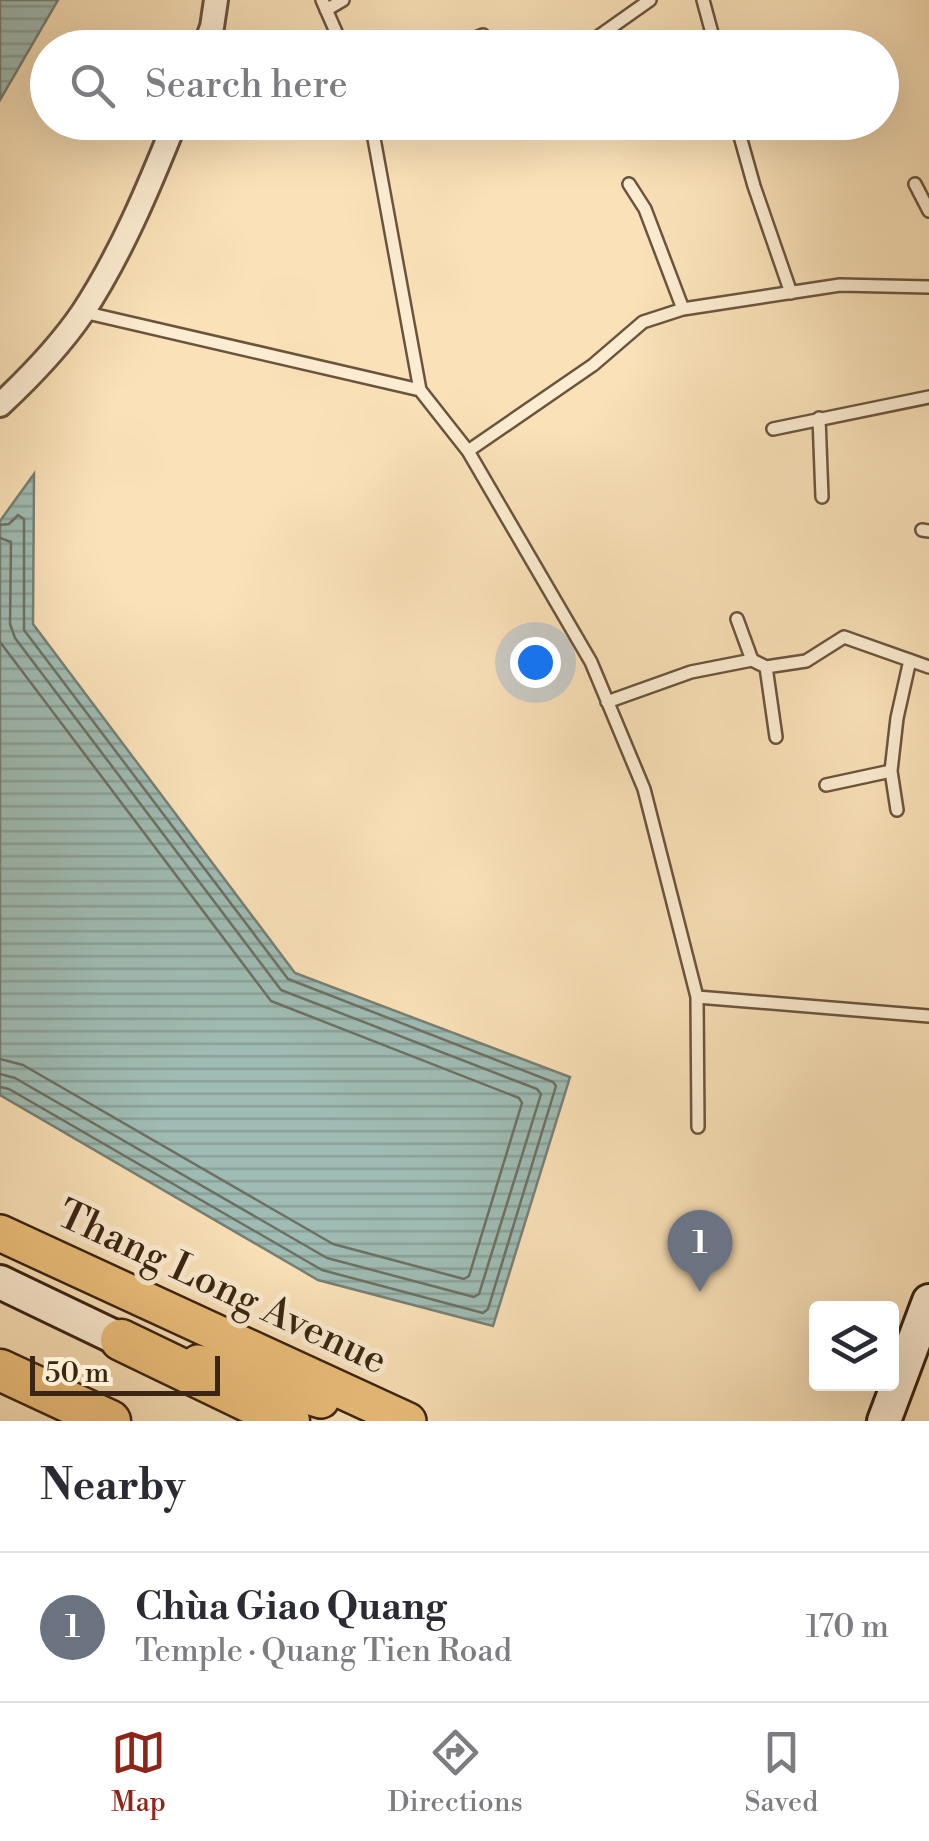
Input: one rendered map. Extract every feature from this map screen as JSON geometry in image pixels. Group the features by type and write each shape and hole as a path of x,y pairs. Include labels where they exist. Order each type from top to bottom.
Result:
{"highway":[{"path":"121,1340 289,1421"},
{"path":"0,1370 110,1421"}],"main road":[{"name":"Thang Long Avenue","path":"0,1233 408,1421"},
{"path":"0,1282 121,1340 389,1421"},
{"path":"884,1421 929,1301"}],"street":[{"path":"211,30 216,0"},
{"path":"0,405 32,374 83,312 146,195 167,140"}],"lane":[{"path":"334,30 324,5 344,0"},
{"path":"608,30 650,0"},
{"path":"703,0 711,30"},
{"path":"374,140 420,390 468,451 591,662 644,789 697,998 698,1126"},
{"path":"741,140 791,293"},
{"path":"628,184 645,209 683,308"},
{"path":"915,184 929,210"},
{"path":"468,451 592,365 643,322 683,308 840,285 929,287"},
{"path":"83,312 420,390"},
{"path":"773,429 929,397"},
{"path":"819,418 822,498"},
{"path":"736,618 752,660"},
{"path":"608,702 691,672 752,660 766,667 806,661 844,638 929,667"},
{"path":"898,810 892,771 897,718 910,660"},
{"path":"766,667 776,736"},
{"path":"826,785 892,771"},
{"path":"697,998 929,1016"}],"water":[{"path":"0,0 58,0 41,30 30,30 30,48 0,100"},
{"path":"34,474 33,624 295,973 570,1077 493,1326 318,1280 0,1095 0,521"}],"place":[{"name":"Chùa Giao Quang","path":"700,1292"}]}
